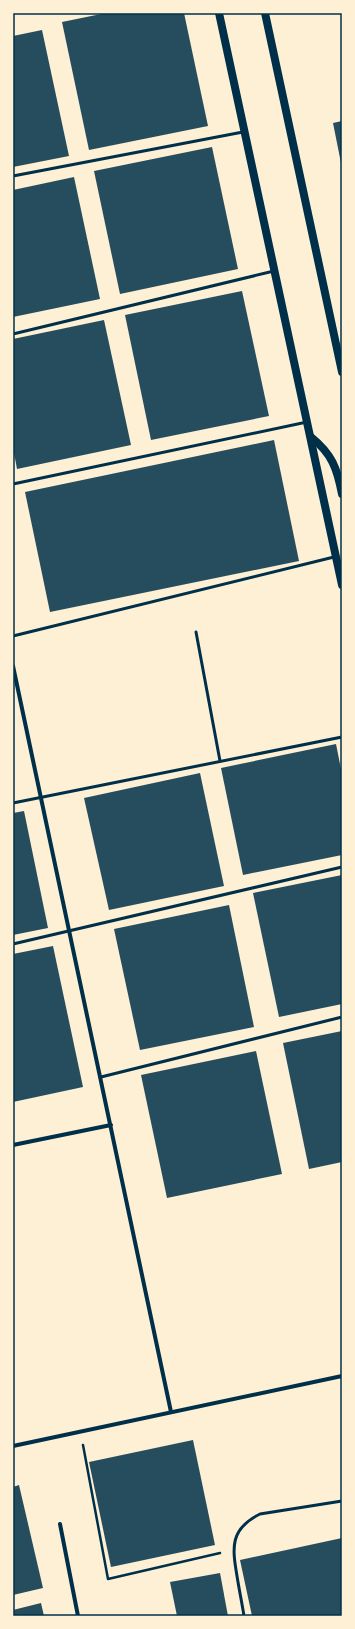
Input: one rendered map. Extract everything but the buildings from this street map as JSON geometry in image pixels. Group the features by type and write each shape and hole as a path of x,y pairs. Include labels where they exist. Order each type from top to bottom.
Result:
{"main road":[{"path":"219,13 342,585"},
{"path":"265,13 342,372"},
{"path":"311,437 327,453 333,462 338,472 342,494"}],"street":[{"path":"13,666 171,1412"},
{"path":"13,1145 111,1125"},
{"path":"13,1446 342,1376"},
{"path":"60,1524 78,1616"}],"lane":[{"path":"13,176 245,131"},
{"path":"13,334 275,271"},
{"path":"13,484 308,422"},
{"path":"13,636 336,556"},
{"path":"196,632 220,761"},
{"path":"13,803 342,737"},
{"path":"13,944 342,867"},
{"path":"101,1077 342,1018"},
{"path":"244,1616 233,1550 238,1532 252,1518 260,1514 342,1501"}],"path":[{"path":"81,1431 108,1579 233,1550"}]}
